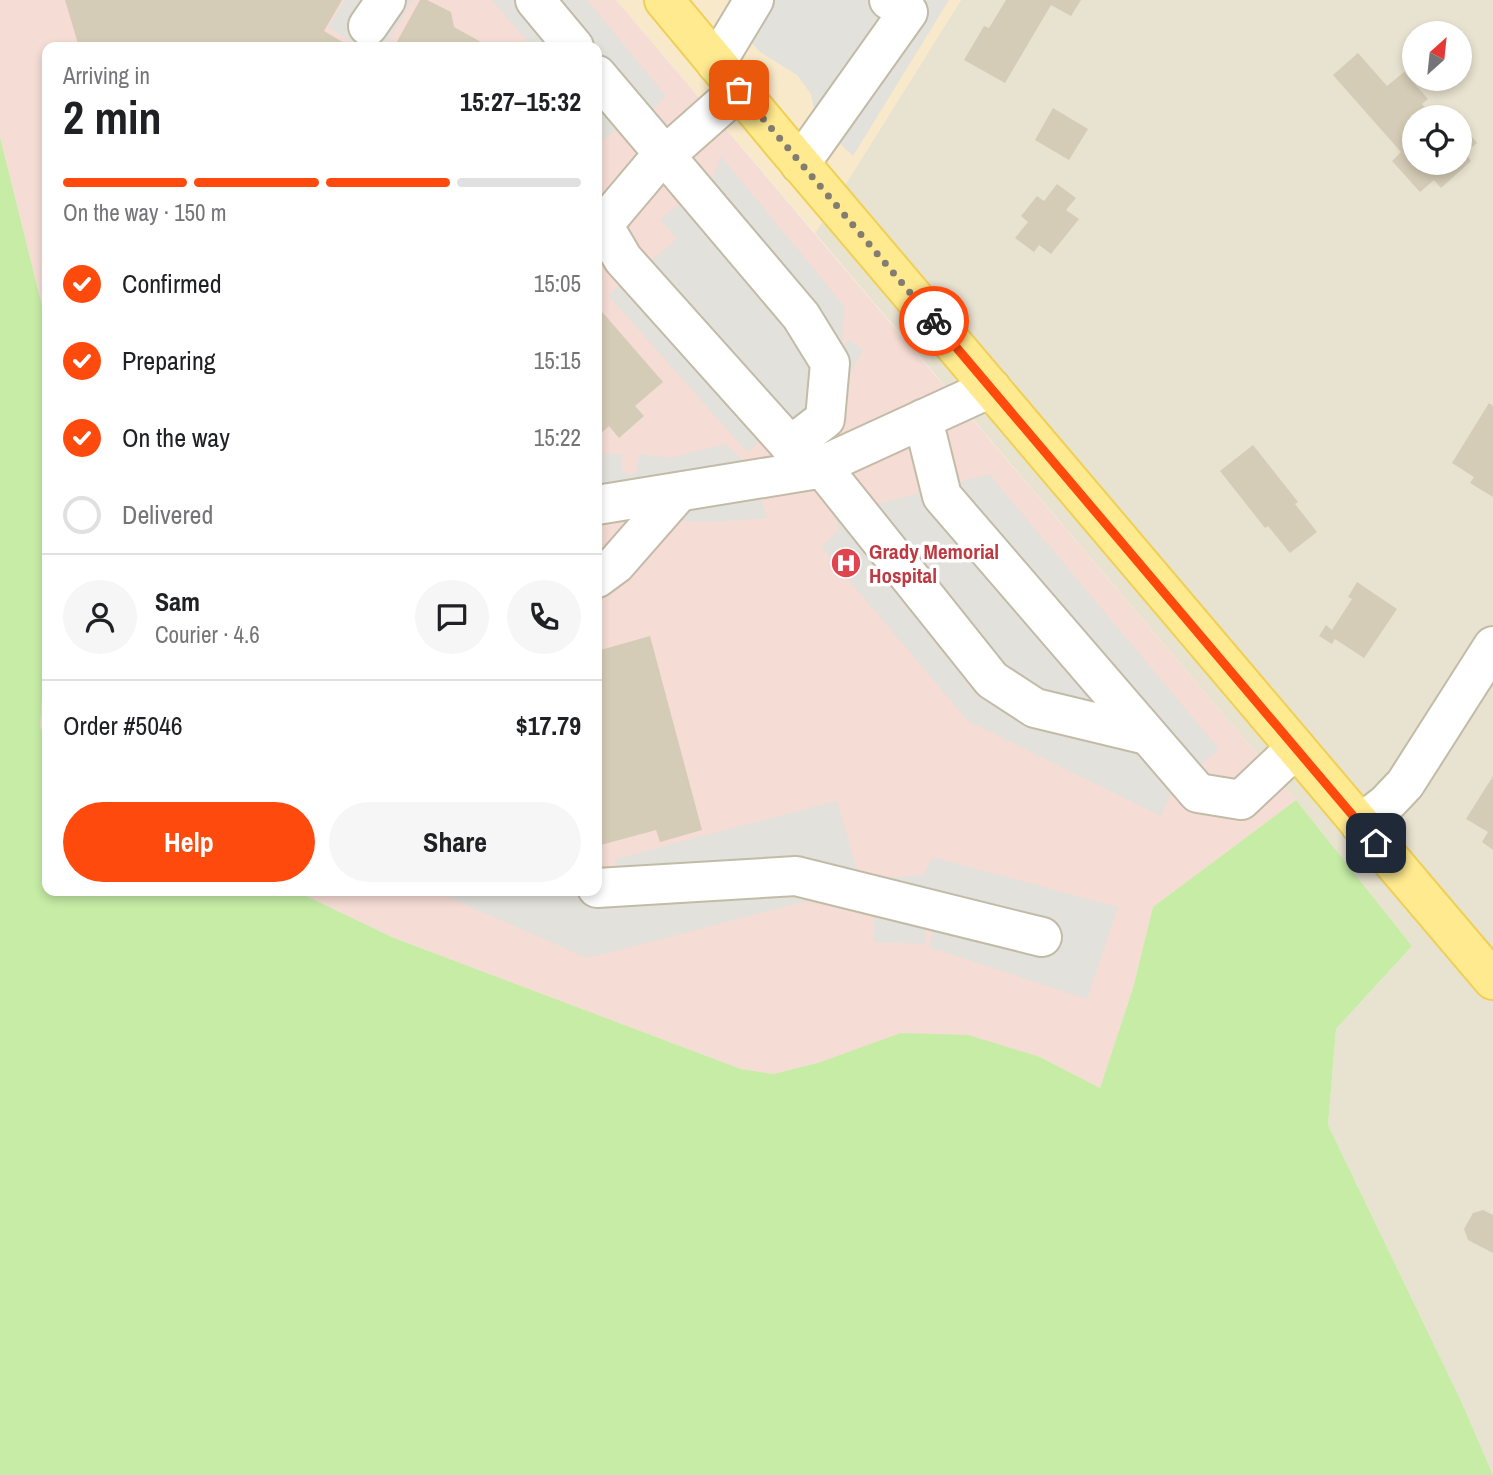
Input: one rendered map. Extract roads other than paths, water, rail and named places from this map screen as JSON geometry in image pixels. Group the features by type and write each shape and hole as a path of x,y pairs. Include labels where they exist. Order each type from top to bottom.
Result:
{"main road":[{"path":"664,0 1493,980"}],"street":[{"path":"534,0 570,42"},
{"path":"754,0 727,76 665,156 652,167 603,225 623,259 808,461 992,680 1035,708 1147,735"},
{"path":"800,164 904,4"},
{"path":"602,81 802,316 830,363 825,419 808,461"},
{"path":"602,504 679,492 808,461 923,419 991,388"},
{"path":"923,419 942,496 1198,793 1241,800 1296,748"},
{"path":"602,574 616,564 679,492"},
{"path":"1360,824 1386,804 1405,784 1493,646"},
{"path":"602,888 796,877 1042,937"}],"place":[{"name":"Grady Memorial Hospital","path":"846,563"}]}
